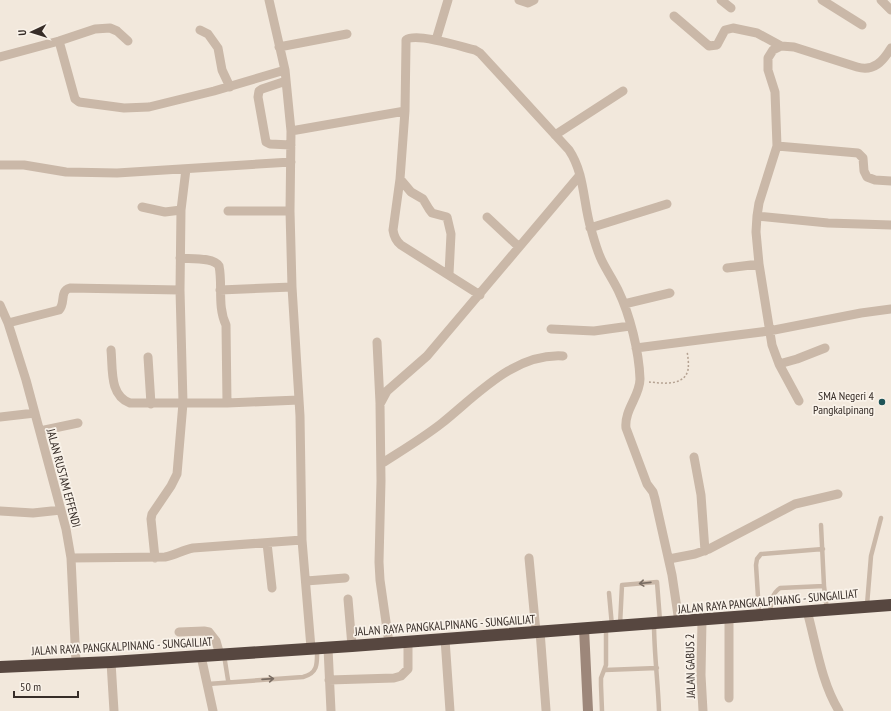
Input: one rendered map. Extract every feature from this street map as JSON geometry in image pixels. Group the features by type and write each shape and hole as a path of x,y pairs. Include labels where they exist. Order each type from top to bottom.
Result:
{"highway":[{"name":"JALAN RAYA PANGKALPINANG - SUNGAILIAT","path":"0,667 111,662 389,644 891,605"}],"street":[{"path":"269,0 285,70 291,130 290,211 292,287 300,416 302,540 306,581 319,648 329,680 331,711"},
{"path":"436,40 448,0"},
{"path":"519,0 528,3 534,0"},
{"path":"721,0 731,8"},
{"path":"822,0 862,25"},
{"path":"880,0 891,10"},
{"path":"674,16 709,46 717,45 725,30 728,28 758,33 781,46 794,47 867,69 878,65 883,61 891,48"},
{"path":"0,57 59,42 95,29 110,28 117,31 128,41"},
{"path":"200,30 208,34 218,48 222,70 230,87"},
{"path":"279,47 347,34"},
{"path":"480,294 395,239 393,230 400,179 405,111 406,40 410,37 436,40 475,50 484,56 573,156 580,175 590,228 599,254 619,291 624,304 636,348 640,381 626,420 626,428 644,476 654,495 675,587 679,622"},
{"path":"59,42 76,101 111,107 136,108 166,103 230,87 285,70"},
{"path":"781,46 769,54 767,62 775,92 777,146 763,190 757,216 756,232 759,264 772,345 779,364 799,401"},
{"path":"286,81 259,91 258,97 266,142 270,144 291,145"},
{"path":"555,135 623,91"},
{"path":"291,130 405,111"},
{"path":"777,146 858,153 863,158 864,171 867,177 876,180 891,181"},
{"path":"0,165 24,166 66,172 117,173 291,162"},
{"path":"155,558 151,519 152,514 171,486 177,474 183,403 180,258 181,210 186,169"},
{"path":"380,404 387,391 420,363 580,175"},
{"path":"400,179 411,192 423,199 432,213 447,217 451,234 449,274"},
{"path":"590,228 667,204"},
{"path":"142,207 165,212 181,210"},
{"path":"228,211 290,211"},
{"path":"757,216 828,223 891,225"},
{"path":"487,217 519,247"},
{"path":"180,258 212,260 218,263 220,270 222,314 226,325 227,403"},
{"path":"727,268 759,264"},
{"path":"220,290 292,287"},
{"path":"8,323 59,310 63,304 63,294 70,288 180,290"},
{"path":"624,304 670,293"},
{"name":"JALAN RUSTAM EFFENDI","path":"0,305 8,323 26,380 66,529 71,558 76,663"},
{"path":"636,348 686,343 770,331 861,313 891,309"},
{"path":"551,329 594,331 630,326"},
{"path":"377,342 381,464 379,562 389,644"},
{"path":"779,364 826,348"},
{"path":"111,350 114,388 123,400 130,403 227,403 299,400"},
{"path":"381,464 434,429 496,379 514,368 546,355 563,356"},
{"path":"148,357 151,404"},
{"path":"0,417 35,413"},
{"path":"40,431 78,423"},
{"path":"694,457 702,503 705,551"},
{"path":"669,559 705,551 795,504 838,494"},
{"path":"0,511 33,513 61,510"},
{"path":"71,558 155,558 171,556 193,548 302,540"},
{"path":"267,543 272,588"},
{"path":"529,558 546,710"},
{"path":"306,581 345,578"},
{"path":"348,600 352,646"},
{"path":"807,611 826,683 839,711"},
{"path":"729,617 729,698"},
{"name":"JALAN GABUS 2","path":"702,620 701,675 703,711"},
{"path":"584,628 588,711"},
{"path":"179,632 210,632 222,654"},
{"path":"446,639 450,711"},
{"path":"329,680 394,678 401,676 408,670 408,642"},
{"path":"201,656 208,684 212,711"},
{"path":"111,662 114,711"}],"lane":[{"path":"866,607 871,556 881,518"},
{"path":"821,525 824,586 827,610"},
{"path":"765,614 756,565 757,559 761,554 823,549"},
{"path":"602,711 601,678 605,670 622,585 657,582 657,623 654,650 657,668 660,711"},
{"path":"765,614 773,595 776,590 780,588 824,586"},
{"path":"609,593 613,626"},
{"path":"208,684 303,677 309,675 315,670 319,648"},
{"path":"222,654 228,680 230,682"},
{"path":"605,670 657,668"}],"path":[{"path":"640,381 669,384 686,375 688,370 686,343"}],"place":[{"name":"SMA Negeri 4 Pangkalpinang","path":"882,402"}]}
